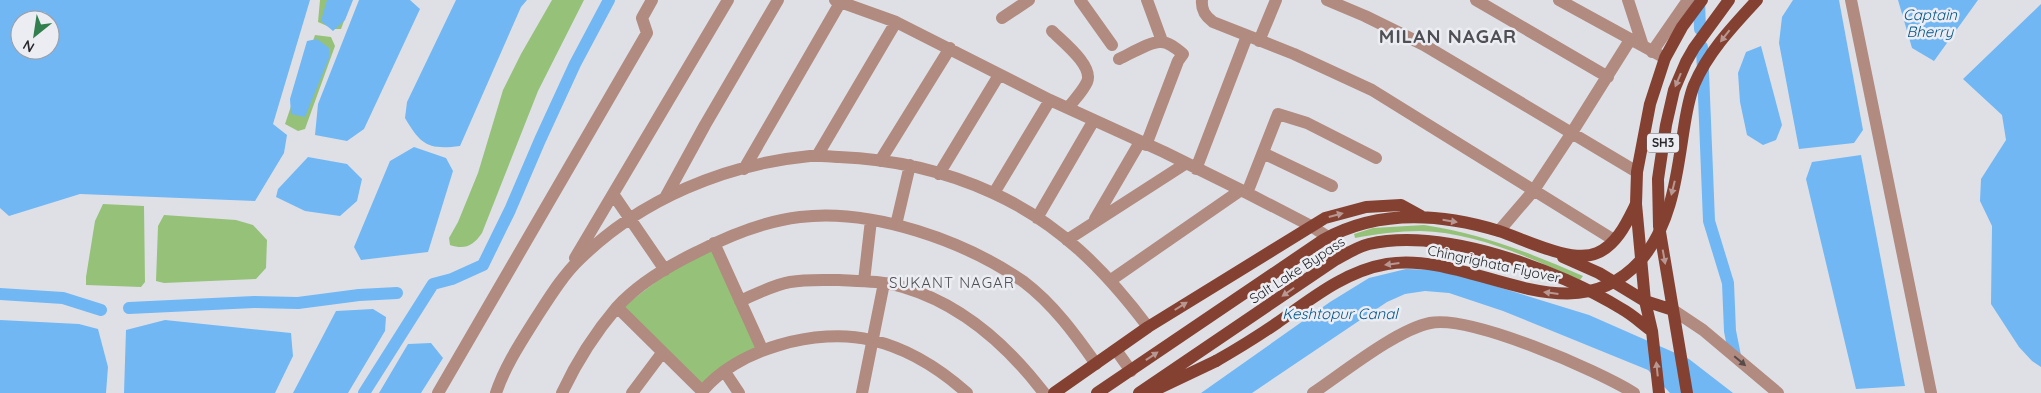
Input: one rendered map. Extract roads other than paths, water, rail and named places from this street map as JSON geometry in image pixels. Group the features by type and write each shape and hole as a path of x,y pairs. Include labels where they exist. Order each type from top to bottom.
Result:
{"main road":[{"name":"SH3","path":"1659,393 1652,331 1645,301 1636,204 1636,172 1650,104 1665,58 1679,23 1702,0"},
{"name":"Chingrighata Flyover","path":"1150,393 1216,361 1253,339 1329,287 1353,274 1387,264 1417,263 1448,267 1521,288 1562,294 1580,293 1619,279 1630,271 1648,251 1662,224 1674,187 1689,100 1701,71 1712,52 1729,30 1757,0"},
{"name":"SH3","path":"1687,393 1678,350 1659,226 1658,187 1661,154 1674,90 1686,62 1725,4"},
{"name":"Salt Lake Bypass","path":"1097,393 1328,237 1364,222 1401,217 1464,223 1499,231 1538,247 1585,256 1596,254 1606,248 1623,231 1636,204"},
{"name":"Salt Lake Bypass","path":"1054,393 1148,327 1325,218 1366,207 1401,206 1424,218"},
{"name":"Salt Lake Bypass","path":"1139,393 1346,254 1369,244 1408,240 1430,241 1482,250 1533,268 1589,292 1624,310 1652,331"},
{"path":"1538,247 1599,273 1645,301 1673,310"},
{"path":"1652,331 1676,331"}],"street":[{"path":"438,393 647,33 642,18 652,0"},
{"path":"496,393 514,352 563,279 728,0"},
{"path":"665,198 778,0"},
{"path":"1002,18 1029,0"},
{"path":"1080,0 1112,44"},
{"path":"1147,0 1162,42"},
{"path":"1202,0 1202,9 1206,17 1213,22 1294,54 1372,90 1614,240"},
{"path":"1260,41 1276,0"},
{"path":"1327,0 1424,45 1636,172"},
{"path":"1476,0 1608,77"},
{"path":"1559,0 1665,58"},
{"path":"1628,0 1648,49"},
{"path":"1648,49 1679,23 1688,0"},
{"path":"1851,0 1930,393"},
{"path":"744,169 838,1 896,22 1050,100 1244,192 1311,226 1328,237 1346,254"},
{"path":"818,156 896,22"},
{"path":"1052,31 1081,60 1089,75 1088,82 1068,108"},
{"path":"1067,240 1191,166 1247,36"},
{"path":"1499,231 1534,190 1630,40"},
{"path":"1093,223 1143,143 1178,61 1183,54 1169,44 1162,42 1154,43 1119,59"},
{"path":"880,161 950,48"},
{"path":"939,174 999,75"},
{"path":"994,193 1050,100"},
{"path":"1111,280 1244,192 1263,153 1278,114 1307,123 1376,158"},
{"path":"1037,218 1094,120"},
{"path":"1263,153 1332,186"},
{"path":"563,279 579,259 631,219 665,198 713,177 762,164 818,156 858,158 910,165 965,181 994,193 1037,218 1078,248 1111,280 1148,327"},
{"path":"896,225 910,165"},
{"path":"613,194 665,270"},
{"path":"562,393 585,351 617,307 634,290 678,261 714,243 769,224 800,217 835,216 896,225 956,245 993,263 1024,283 1063,320 1096,364"},
{"path":"864,281 871,220"},
{"path":"714,243 762,349"},
{"path":"740,302 789,282 823,280 864,281 904,287 955,311 983,330 1007,349 1044,393"},
{"path":"862,393 884,283"},
{"path":"617,307 702,392 715,379 762,349 816,337 843,337 873,340 919,358 951,379 967,393"},
{"path":"1673,310 1703,330 1778,393"},
{"path":"1313,393 1402,334 1431,323 1445,322 1480,328 1524,343 1603,376 1634,393"},
{"path":"1676,331 1703,330"},
{"path":"1116,350 1131,371"},
{"path":"632,393 662,353"},
{"path":"725,372 739,393"}],"water":[{"path":"0,0 310,0 273,124 287,135 284,153 255,201 80,194 9,216 0,208"},
{"path":"327,0 353,0 345,20 333,31 321,21"},
{"path":"359,0 410,0 420,9 364,129 347,141 315,135 318,104"},
{"path":"456,0 527,0 521,7 460,146 440,147 426,144 421,140 405,118 407,102"},
{"path":"1793,0 1839,0 1863,130 1854,143 1799,149 1779,43 1782,17"},
{"name":"Captain Bherry","path":"1898,0 1978,0 1934,61 1912,48"},
{"name":"Captain Bherry","path":"2041,4 2041,367 2032,361 2019,347 1991,304 1992,226 1980,201 1981,179 2006,140 2002,115 1963,79"},
{"path":"317,39 329,48 329,58 305,117 291,114 290,99 307,41"},
{"path":"1761,46 1782,125 1776,140 1763,145 1747,135 1740,102 1738,73 1746,52"},
{"path":"414,147 446,158 453,171 428,252 361,260 354,247 390,161"},
{"path":"1861,155 1905,386 1856,389 1806,179 1812,162"},
{"path":"308,157 347,164 362,179 357,201 340,216 305,211 276,197 278,189"},
{"name":"Keshtopur Canal","path":"1406,269 1434,270 1472,279 1589,315 1689,359 1733,393 1670,393 1648,370 1503,311 1449,293 1425,291 1405,294 1387,302 1252,393 1201,393 1330,302 1369,278"},
{"path":"373,309 386,317 385,331 348,393 293,393 336,311"},
{"path":"0,320 79,324 98,329 108,367 106,393 0,393"},
{"path":"165,320 291,333 293,356 275,393 124,393 126,330"},
{"path":"431,343 443,358 421,393 379,393 408,344"}],"waterway":[{"path":"364,393 433,284 452,279 483,265 510,210 575,64 609,0"},
{"path":"1699,0 1700,29"},
{"path":"1702,47 1709,221 1728,283 1730,331 1735,356"},
{"path":"129,308 254,302 298,303 359,295 397,293"},
{"path":"0,294 63,298 101,310"}],"district":[{"name":"MILAN NAGAR","path":"1448,36"},
{"name":"SUKANT NAGAR","path":"952,283"}]}
